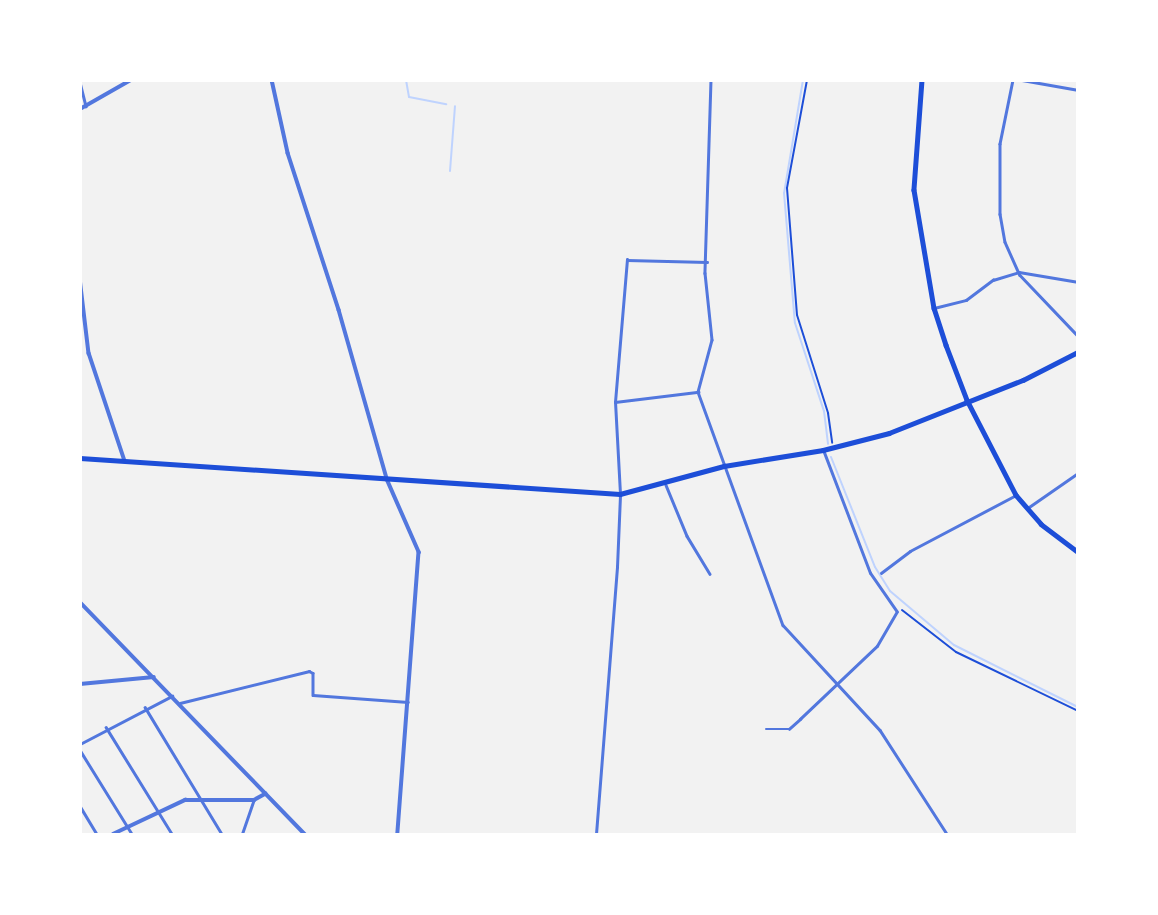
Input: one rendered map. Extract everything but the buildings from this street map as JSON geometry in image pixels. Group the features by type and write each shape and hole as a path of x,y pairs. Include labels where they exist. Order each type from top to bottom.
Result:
{"main road":[{"path":"922,80 914,190 934,308 967,400 1016,495 1027,509 1077,552"},
{"path":"80,458 620,494 666,485 724,466 823,450 889,433 1023,380 1077,352"}],"street":[{"path":"80,109 131,80"},
{"path":"272,80 288,153 339,310 387,479 419,552 398,835"},
{"path":"711,80 707,262 712,340 698,391 783,625 903,760 947,835"},
{"path":"1013,80 1000,144 1000,214 1005,242 1019,272 1046,307 1077,336"},
{"path":"1022,80 1077,90"},
{"path":"80,82 86,106"},
{"path":"596,835 620,494 615,402 627,260 707,262"},
{"path":"934,308 966,300 993,280 1019,272 1077,282"},
{"path":"80,278 89,353 125,460"},
{"path":"615,402 698,391"},
{"path":"766,729 789,729 877,646 897,609 875,583 823,450"},
{"path":"1027,509 1077,472"},
{"path":"666,485 687,536 710,574"},
{"path":"881,573 910,551 1016,495"},
{"path":"80,602 305,835"},
{"path":"178,703 309,671 313,673 313,695 408,702"},
{"path":"80,684 154,677"},
{"path":"80,744 106,727 172,696"},
{"path":"145,707 222,835"},
{"path":"106,727 172,835"},
{"path":"80,750 132,835"},
{"path":"80,767 88,763"},
{"path":"113,835 156,810 199,798 254,800 265,793"},
{"path":"242,835 254,800"},
{"path":"80,806 97,835"}],"path":[{"path":"807,80 787,188 797,315 828,413 832,444"},
{"path":"897,609 956,652 1077,710"}],"waterway":[{"path":"406,80 409,97 446,104"},
{"path":"803,80 784,193 795,323 824,411 828,444"},
{"path":"1073,80 1078,81"},
{"path":"450,171 455,106"},
{"path":"831,457 875,567 890,591 954,645 1078,707"}]}
